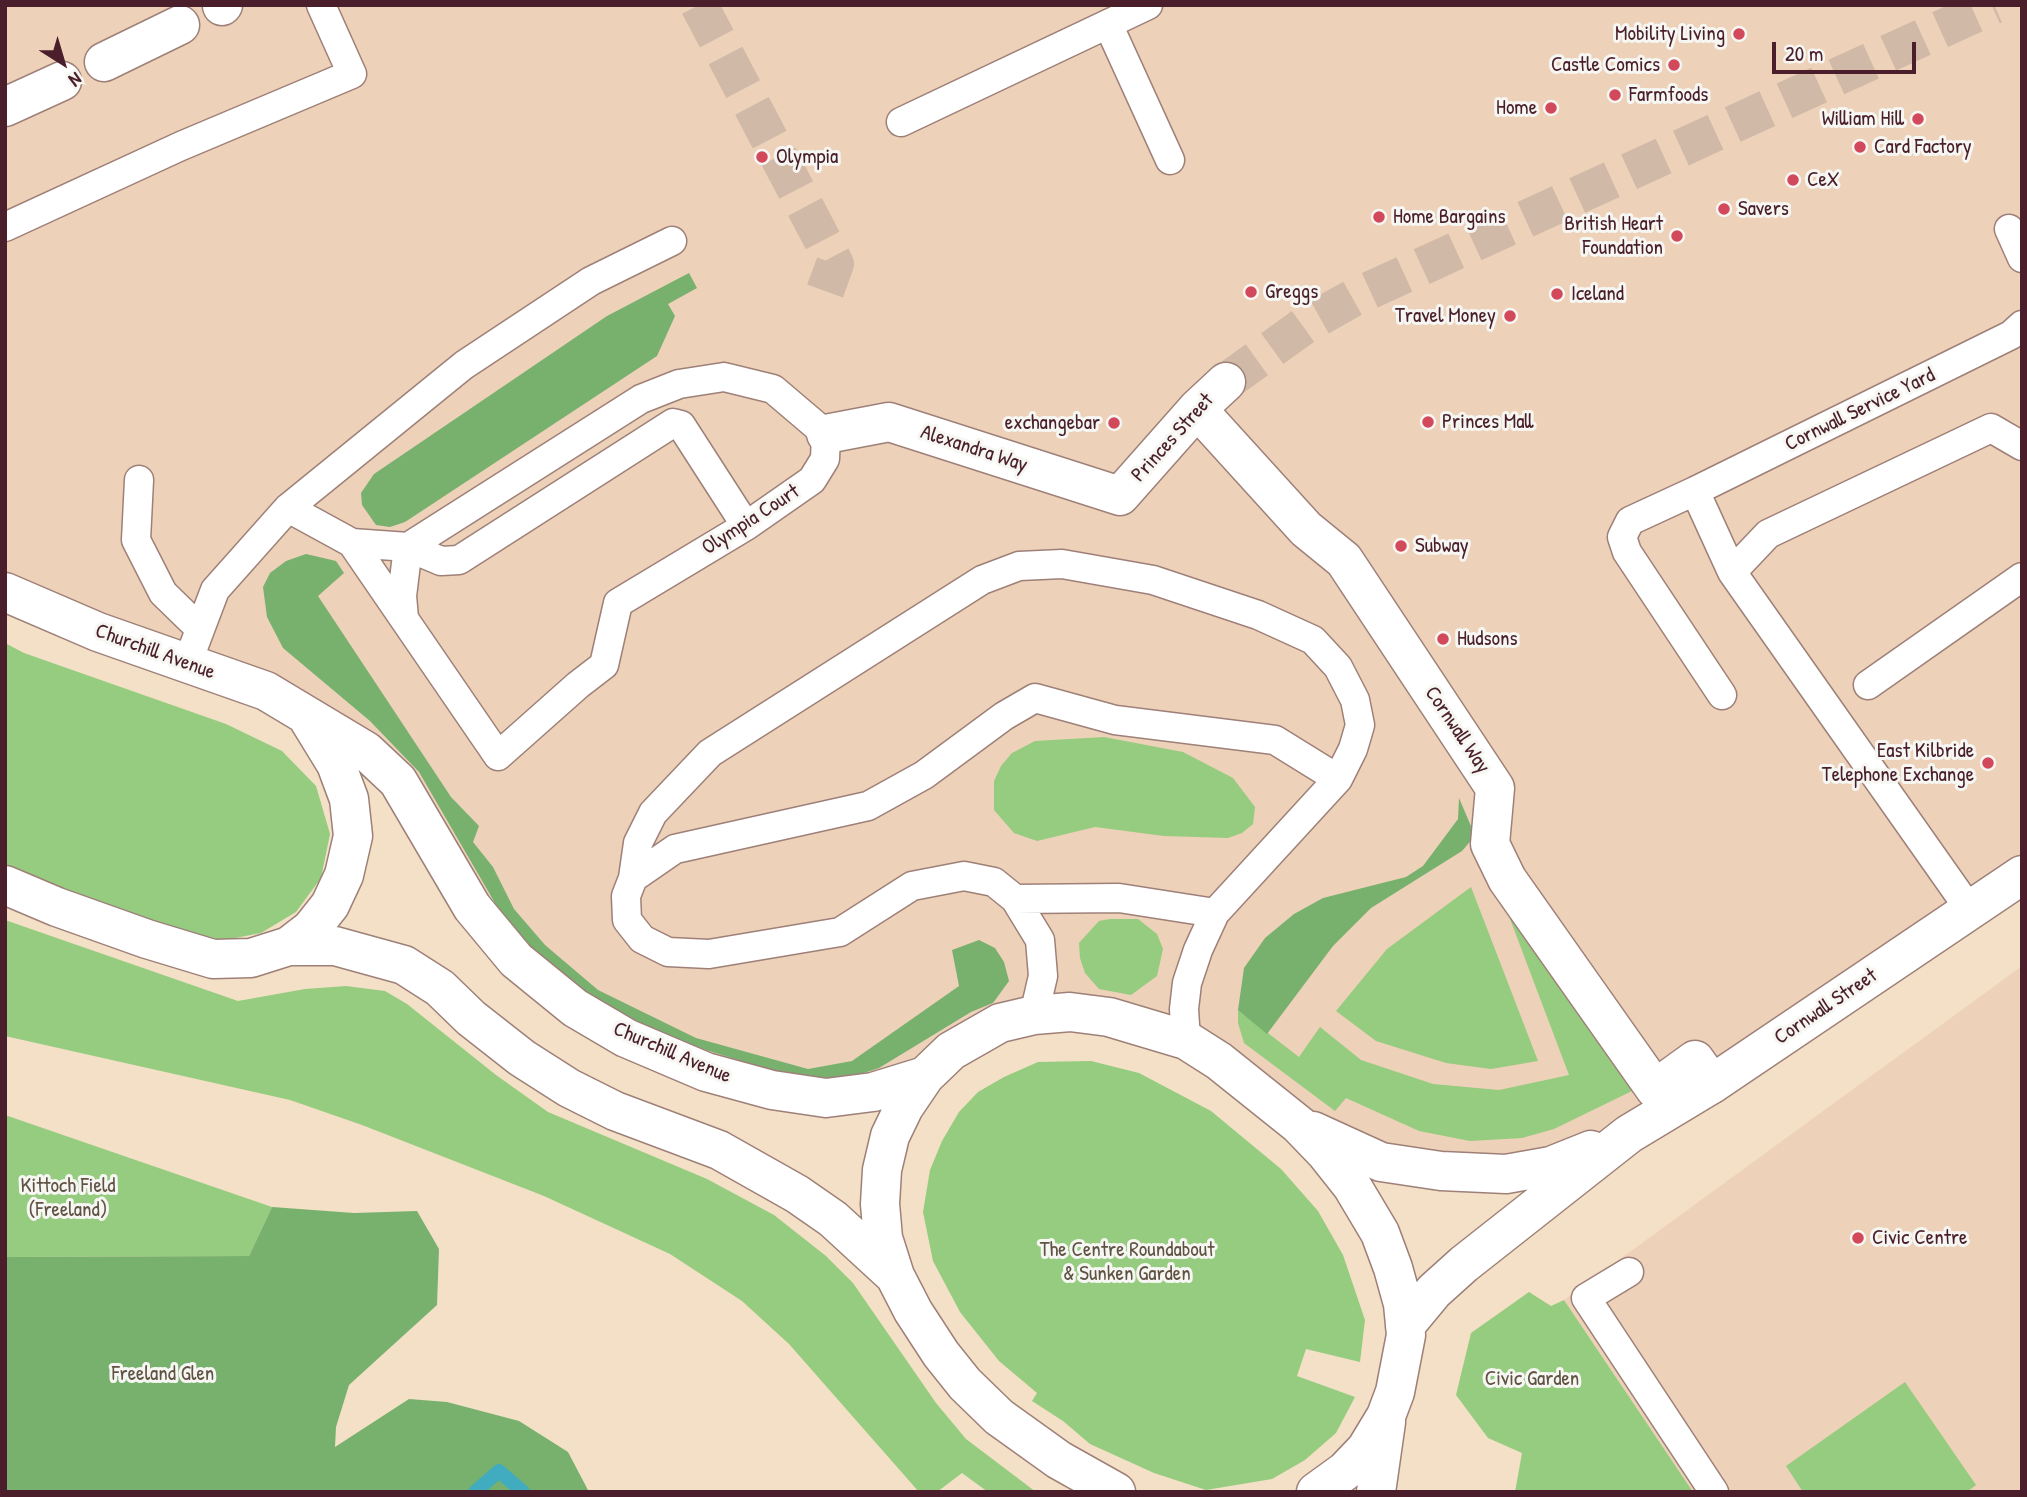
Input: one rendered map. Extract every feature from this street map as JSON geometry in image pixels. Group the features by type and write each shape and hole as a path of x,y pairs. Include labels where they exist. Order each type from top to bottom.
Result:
{"street":[{"path":"104,62 180,25"},
{"path":"5,107 62,81"},
{"name":"Princes Street","path":"1121,496 1197,409 1226,382"},
{"name":"Cornwall Way","path":"1197,409 1306,529 1344,560 1494,788 1490,845 1507,879 1654,1089 1695,1060 1712,1084"},
{"name":"Alexandra Way","path":"826,434 889,422 1121,496"},
{"name":"Churchill Avenue","path":"5,592 98,632 267,691 366,751 398,782 472,907 516,960 575,1008 626,1038 706,1072 772,1090 826,1098 873,1092 925,1076"},
{"name":"Churchill Avenue","path":"289,946 311,929 330,905 344,875 353,836 349,799 336,764 304,712"},
{"name":"Cornwall Street","path":"1405,1326 1434,1291 1464,1264 1629,1134 1712,1084 2022,875"},
{"name":"Churchill Avenue","path":"5,885 57,907 213,959 251,958 289,946 335,946 404,965 440,988 471,1018 522,1058 569,1088 615,1111 719,1150 797,1194 832,1219 895,1276"},
{"path":"1116,1492 1059,1460 999,1417 965,1384 941,1354 913,1311 895,1276 883,1238 880,1204 882,1170 890,1136 904,1107 925,1076 951,1051 1000,1023 1034,1015 1070,1012 1110,1017 1186,1040 1219,1061 1286,1113 1325,1152 1352,1186 1380,1233 1403,1304 1405,1326 1401,1366 1386,1416 1376,1492"},
{"name":"Cornwall Street","path":"1286,1113 1381,1162 1441,1171 1506,1174 1551,1166 1629,1134"},
{"path":"1316,1492 1345,1471 1366,1449 1386,1416"}],"lane":[{"path":"5,227 188,143 352,74 321,5"},
{"path":"901,122 1148,5"},
{"path":"1108,24 1170,160"},
{"path":"2009,229 2022,258"},
{"path":"187,664 215,590 288,508 464,365 591,281 672,241"},
{"name":"Cornwall Service Yard","path":"1722,695 1626,552 1622,537 1630,521 2011,335 2022,325"},
{"path":"404,618 402,596 408,547 641,398 679,384 724,377 773,389 826,434"},
{"name":"Olympia Court","path":"288,508 352,542 408,547 441,561 459,560 673,424 681,425 746,526"},
{"path":"1732,572 1768,534 1992,428 2022,446"},
{"name":"Olympia Court","path":"352,542 498,756 578,684 604,665 618,603 746,526 812,480 825,459 826,434"},
{"path":"138,480 136,540 163,593 201,629"},
{"path":"1695,491 1732,572 1970,910"},
{"path":"1034,1015 1043,976 1040,940 1015,900 993,882 964,876 912,886 840,932 709,954 668,952 642,939 627,920 626,896 633,878 638,843 653,813 710,753 982,580 1019,566 1062,564 1153,580 1258,615 1313,640 1338,667 1355,699 1360,725 1353,749 1338,779 1215,913 1187,983 1184,1009 1186,1040"},
{"path":"1867,685 2022,577"},
{"path":"633,878 676,849 867,806 923,775 1004,716 1035,698 1115,720 1275,740 1338,779"},
{"path":"1015,900 1119,898 1215,913"},
{"path":"1629,1272 1586,1298 1714,1492"}],"shaded area":[{"path":"5,5 2022,5 2022,875 1551,1166 1381,1162 1219,1061 1070,1012 826,1098 575,1008 366,751 5,592"},
{"path":"2022,966 2022,1492 1693,1492 1564,1300"}],"green space":[{"path":"689,273 697,288 668,304 675,316 657,356 405,522 390,527 376,525 362,505 361,493 374,474 607,316"},
{"path":"306,554 336,561 344,573 318,596 451,797 479,826 473,842 493,867 514,909 545,945 598,990 696,1038 808,1069 852,1061 959,986 952,950 979,940 995,948 1004,962 1009,981 993,1003 971,1012 879,1068 843,1080 797,1078 706,1050 620,1017 547,968 506,922 419,772 370,721 283,648 267,617 263,587 270,573 286,561"},
{"path":"5,643 24,653 226,724 282,751 316,786 330,834 321,878 296,912 261,933 214,942 172,933 5,866"},
{"path":"1104,737 1183,752 1233,778 1255,807 1253,824 1242,833 1228,838 1164,836 1095,827 1037,841 1014,833 994,810 994,781 1001,766 1012,753 1035,741"},
{"path":"1459,798 1473,838 1462,851 1371,908 1333,946 1267,1034 1238,1010 1244,968 1265,938 1294,914 1323,898 1406,877 1423,866 1458,819"},
{"path":"1471,887 1538,1061 1491,1069 1446,1063 1376,1041 1336,1011 1387,949"},
{"path":"1504,903 1632,1091 1554,1129 1522,1138 1470,1141 1419,1131 1346,1098 1335,1111 1244,1043 1238,1023 1238,1010 1299,1057 1320,1027 1361,1060 1433,1084 1499,1090 1569,1075"},
{"path":"1138,919 1157,934 1163,949 1157,976 1131,995 1099,989 1085,973 1080,958 1079,943 1099,921"},
{"path":"5,920 238,1001 305,989 346,986 385,991 407,1004 496,1075 548,1112 707,1179 774,1215 826,1256 853,1283 936,1403 966,1439 1036,1492 988,1492 962,1473 937,1492 919,1492 789,1344 742,1301 670,1254 544,1196 290,1100 5,1036"},
{"name":"The Centre Roundabout & Sunken Garden","path":"1091,1061 1139,1073 1211,1111 1281,1169 1318,1211 1343,1255 1365,1320 1360,1362 1306,1349 1297,1376 1355,1397 1336,1433 1305,1460 1272,1479 1206,1490 1154,1473 1090,1444 1063,1421 1032,1401 1037,1393 999,1361 960,1312 933,1261 923,1212 930,1170 942,1141 959,1112 978,1092 1038,1062"},
{"name":"Kittoch Field (Freeland)","path":"5,1115 272,1207 249,1256 5,1257"},
{"name":"Freeland Glen","path":"272,1207 354,1213 417,1211 439,1249 437,1305 349,1385 336,1427 335,1447 409,1399 447,1402 519,1421 568,1452 589,1492 5,1492 5,1257 249,1256"},
{"name":"Civic Garden","path":"1529,1292 1551,1306 1564,1300 1693,1492 1515,1492 1522,1453 1488,1438 1456,1395 1471,1333"},
{"path":"1905,1382 1976,1485 1967,1492 1803,1492 1786,1466"}],"waterway":[{"path":"475,1492 499,1471 523,1492"}],"tunnel":[{"path":"699,5 835,264 825,291"},
{"path":"1226,382 1305,325 1353,298 1994,5"}],"place":[{"name":"Mobility Living","path":"1739,34"},
{"name":"Castle Comics","path":"1674,65"},
{"name":"Farmfoods","path":"1615,95"},
{"name":"Home","path":"1551,108"},
{"name":"William Hill","path":"1918,119"},
{"name":"Card Factory","path":"1860,147"},
{"name":"Olympia","path":"762,157"},
{"name":"CeX","path":"1793,180"},
{"name":"Savers","path":"1724,209"},
{"name":"Home Bargains","path":"1379,217"},
{"name":"British Heart Foundation","path":"1677,236"},
{"name":"Greggs","path":"1251,292"},
{"name":"Iceland","path":"1557,294"},
{"name":"Travel Money","path":"1510,316"},
{"name":"Princes Mall","path":"1428,422"},
{"name":"exchangebar","path":"1114,423"},
{"name":"Subway","path":"1401,546"},
{"name":"Hudsons","path":"1443,639"},
{"name":"East Kilbride Telephone Exchange","path":"1988,763"},
{"name":"Civic Centre","path":"1858,1238"}]}
